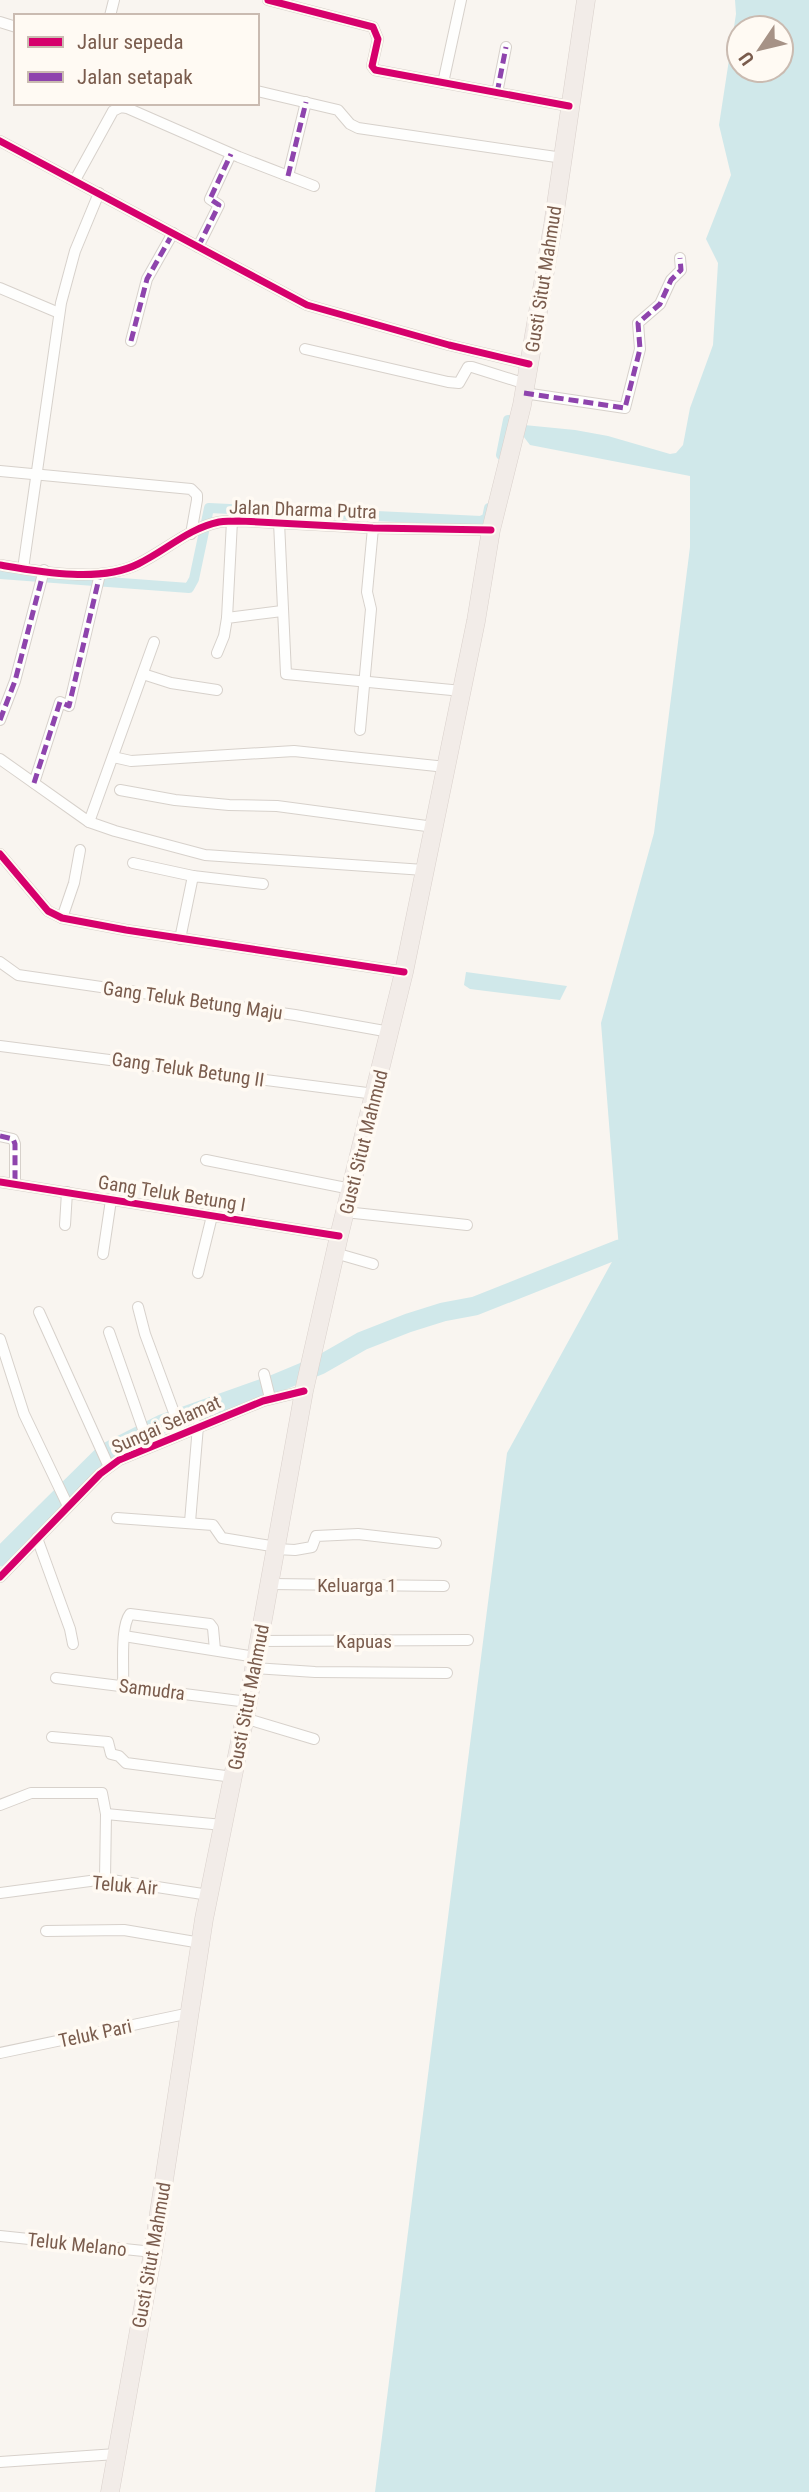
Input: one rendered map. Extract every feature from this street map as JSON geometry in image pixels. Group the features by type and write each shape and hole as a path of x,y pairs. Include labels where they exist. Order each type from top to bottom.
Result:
{"highway":[{"name":"Gusti Situt Mahmud","path":"110,2492 153,2252 209,1895 270,1584 305,1387 404,972 462,691 491,530 524,394 586,0"}],"street":[{"path":"268,0 373,27 378,39 372,66 375,70 569,106"},
{"path":"443,83 460,0"},
{"path":"497,93 506,47"},
{"path":"259,91 338,110 350,124 358,128 563,158"},
{"path":"288,176 306,103"},
{"path":"75,180 113,111 128,106 231,154 314,186"},
{"path":"0,141 307,305 449,345 529,364"},
{"path":"198,247 219,205 209,199 231,154"},
{"path":"23,569 59,313 75,251 99,193"},
{"path":"131,341 147,279 173,233"},
{"path":"305,349 448,382 459,383 468,367 472,367 524,394 625,408 640,349 638,323 660,304 671,280 681,270 680,258"},
{"path":"0,288 59,313"},
{"path":"0,471 191,489 197,495 193,533"},
{"path":"217,653 227,618 232,521"},
{"name":"Jalan Dharma Putra","path":"0,565 99,581 137,565 193,533 219,522 232,521 491,530"},
{"path":"279,522 286,674 462,691"},
{"path":"360,730 371,608 367,592 373,528"},
{"path":"0,720 15,681 44,570"},
{"path":"34,783 60,702 69,706 99,581"},
{"path":"227,618 282,611"},
{"path":"89,822 154,642"},
{"path":"143,674 171,683 217,690"},
{"path":"113,757 131,761 294,751 446,767"},
{"path":"0,759 89,822 205,855 424,870"},
{"path":"120,790 175,800 277,806 434,827"},
{"path":"62,918 74,883 80,850"},
{"path":"0,854 47,911 62,918 180,939 404,972"},
{"path":"134,863 193,876 264,884"},
{"path":"180,939 193,876"},
{"name":"Gang Teluk Betung Maju","path":"0,962 18,975 295,1015 390,1032"},
{"name":"Gang Teluk Betung II","path":"0,1046 375,1094"},
{"path":"0,1136 13,1139 15,1144 15,1184"},
{"path":"206,1160 351,1189"},
{"name":"Gang Teluk Betung I","path":"0,1182 212,1216 337,1244 373,1264"},
{"path":"65,1225 67,1192"},
{"path":"103,1254 111,1200"},
{"path":"345,1212 467,1225"},
{"path":"198,1273 212,1216"},
{"path":"138,1307 179,1430"},
{"path":"39,1312 105,1459"},
{"path":"110,1332 149,1443"},
{"path":"0,1339 24,1414 67,1503"},
{"name":"Sungai Selamat","path":"0,1577 105,1459 127,1455 179,1430 198,1426 267,1386 305,1387"},
{"path":"190,1522 198,1426"},
{"path":"117,1518 215,1526 222,1538 295,1550 312,1547 316,1536 358,1534 436,1543"},
{"path":"37,1538 73,1644"},
{"name":"Keluarga 1","path":"270,1584 444,1586"},
{"path":"123,1685 124,1636 126,1618 130,1614 208,1624 213,1628 215,1650"},
{"path":"124,1636 256,1655 315,1672 447,1673"},
{"name":"Kapuas","path":"256,1655 468,1640"},
{"name":"Samudra","path":"56,1678 123,1685 246,1710 314,1739"},
{"path":"52,1738 108,1742 111,1754 119,1756 125,1763 233,1777"},
{"path":"0,1805 31,1794 103,1795 106,1814 105,1879"},
{"path":"106,1814 223,1825"},
{"name":"Teluk Air","path":"0,1892 105,1879 209,1895"},
{"path":"46,1931 124,1930 201,1942"},
{"name":"Teluk Pari","path":"0,2053 190,2014"},
{"path":"0,2224 0,2235"},
{"name":"Teluk Melano","path":"0,2235 153,2252"},
{"path":"0,2462 116,2454"}],"water":[{"path":"735,0 809,0 809,2492 375,2492 507,1453 619,1249 601,1023 654,833 690,547 690,476 530,445 514,424 608,436 670,454 676,453 683,445 690,408 713,345 718,263 706,239 731,175 719,125 725,84 795,84 795,14 736,14"},
{"path":"466,972 567,986 560,1000 470,989 464,985"}],"waterway":[{"path":"501,455 508,420 514,424"},
{"path":"0,574 189,588 194,579 209,508 481,521 487,518 489,508"},
{"path":"0,1557 105,1453 162,1424 272,1385 320,1365 362,1341 408,1323 475,1306 619,1249"}],"marked path":[{"path":"497,93 506,47"},
{"path":"288,176 306,102"},
{"path":"198,247 219,205 210,199 231,154"},
{"path":"131,341 147,279 173,233"},
{"path":"524,393 625,408 640,349 638,323 660,304 671,280 681,270 680,258"},
{"path":"0,720 15,681 44,570"},
{"path":"34,783 60,702 69,706 100,574"},
{"path":"0,1136 13,1139 15,1144 15,1184"}],"cycle path":[{"path":"268,0 373,27 378,39 372,66 375,70 569,106"},
{"path":"0,141 307,305 449,345 529,364"},
{"path":"0,565 88,575 123,570 148,559 197,529 224,521 491,530"},
{"path":"0,854 48,911 62,918 404,972"},
{"path":"0,1182 339,1236"},
{"path":"0,1577 100,1474 119,1460 263,1401 304,1391"}]}
